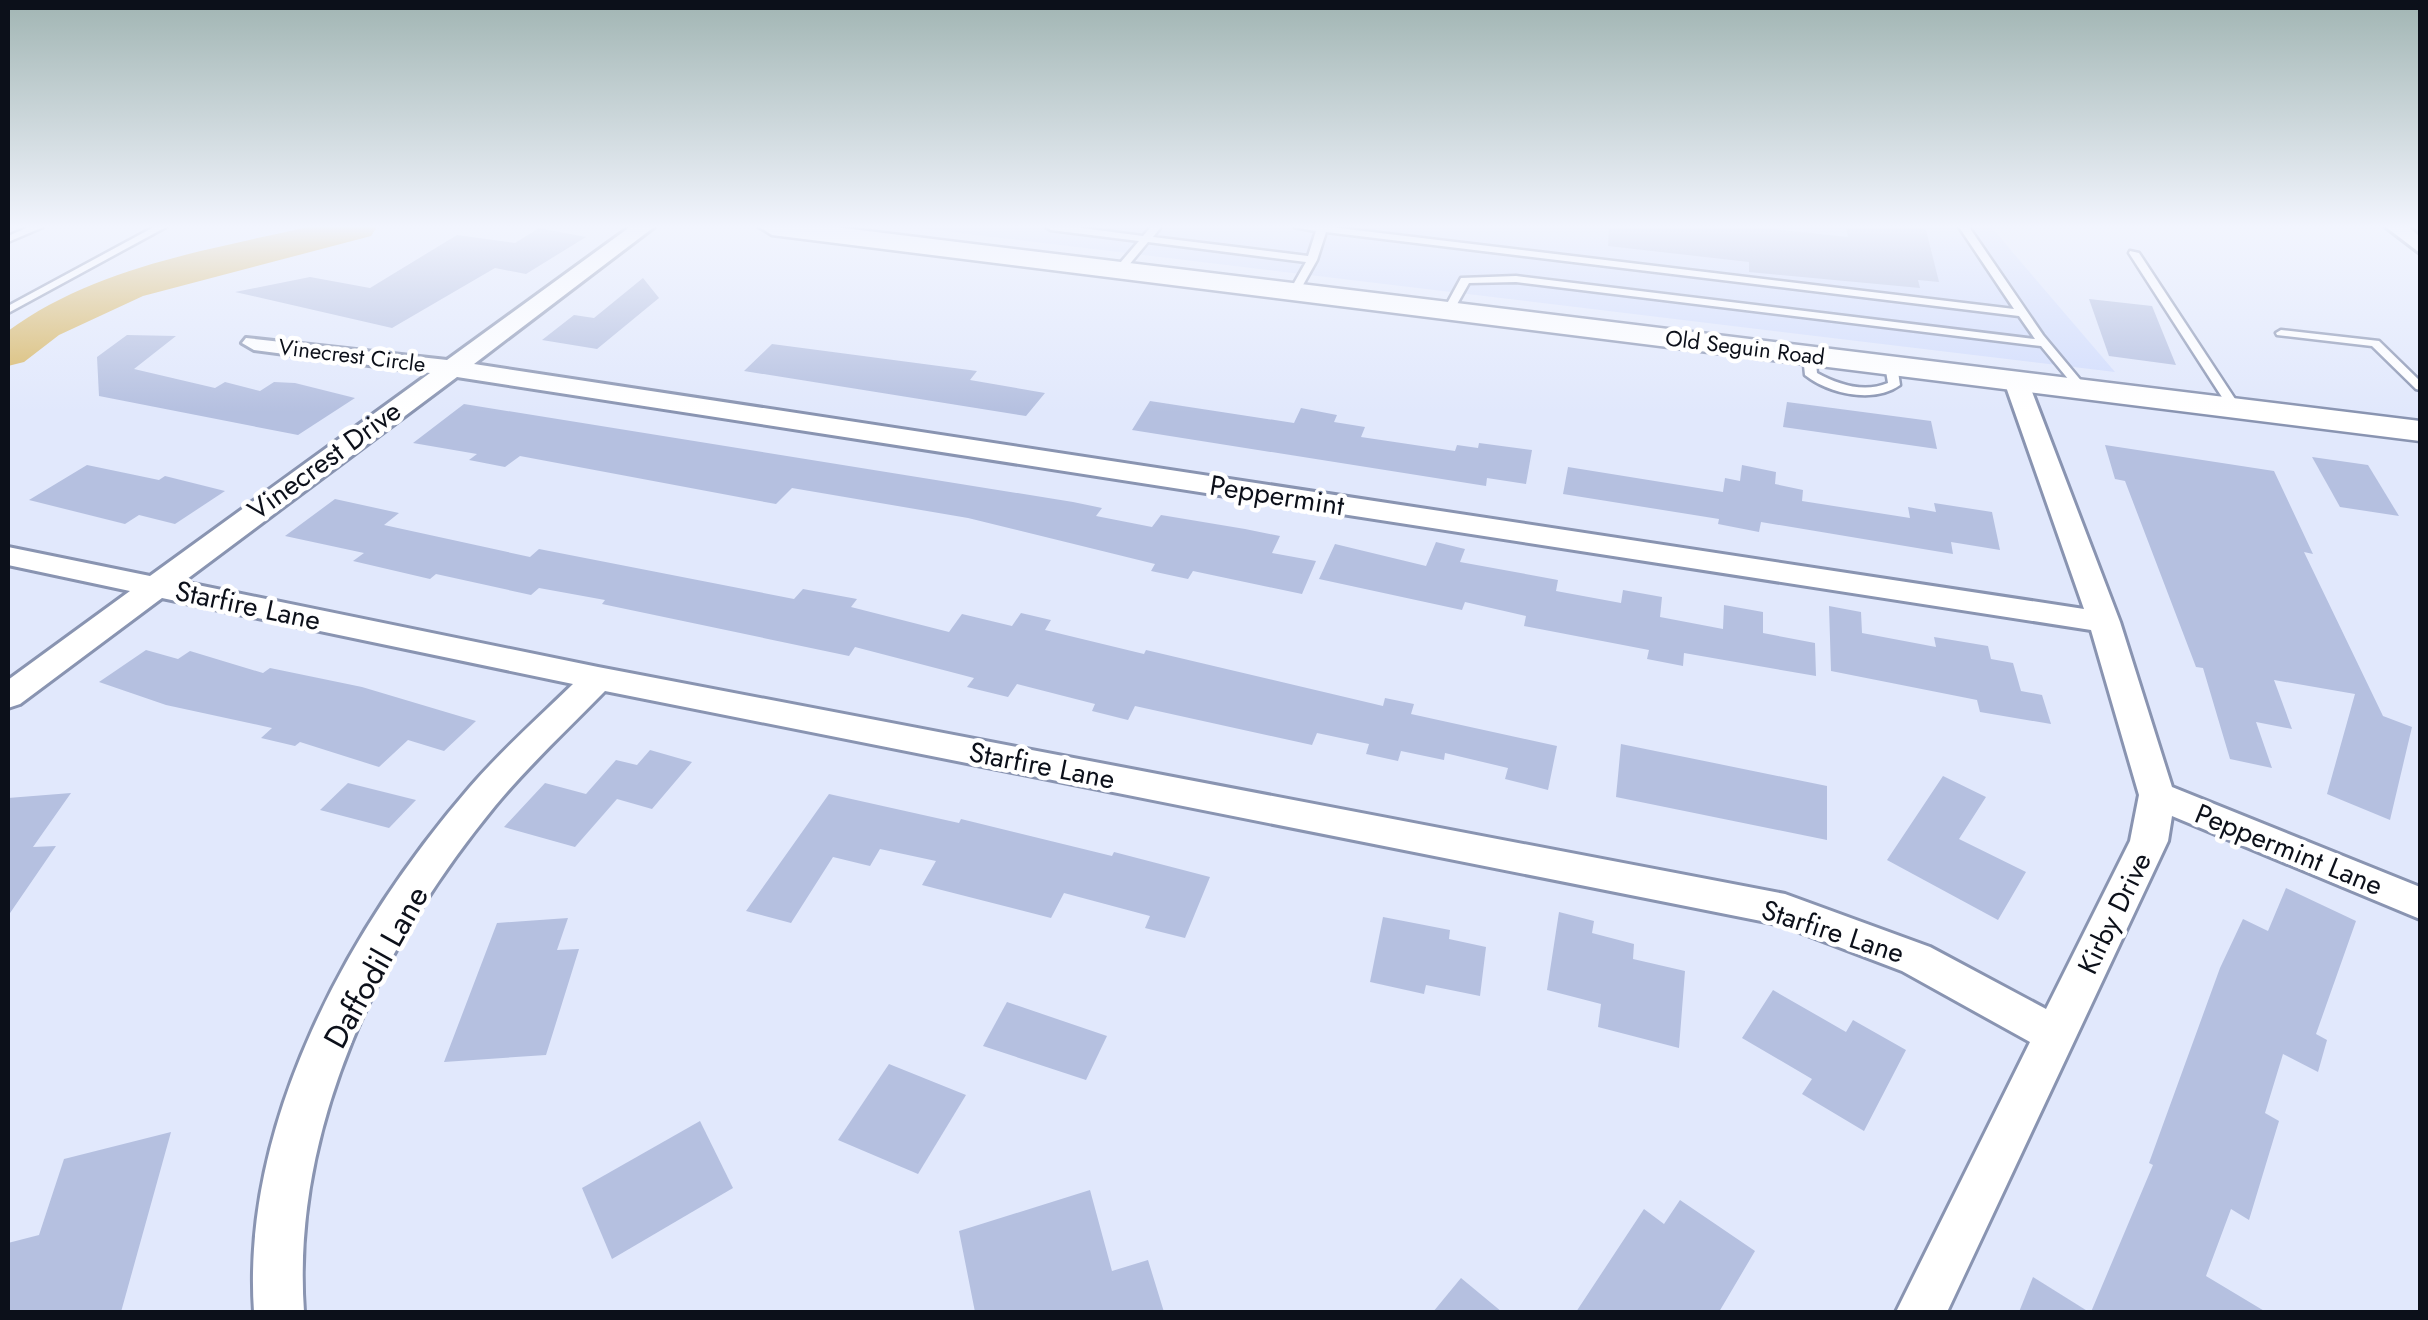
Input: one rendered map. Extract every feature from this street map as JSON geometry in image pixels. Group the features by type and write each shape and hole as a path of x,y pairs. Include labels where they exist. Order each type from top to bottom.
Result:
{"street":[{"name":"Vinecrest Drive","path":"8,696 559,289"},
{"name":"Old Seguin Road","path":"1267,289 2420,431"},
{"name":"Vinecrest Circle","path":"254,343 450,368"},
{"name":"Peppermint","path":"450,368 2104,622"},
{"name":"Kirby Drive","path":"1921,1312 2149,841 2157,795 2104,622 2018,381"},
{"name":"Starfire Lane","path":"8,556 598,678 1785,910 1916,958 2054,1034"},
{"name":"Daffodil Lane","path":"279,1312 276,1245 292,1156 320,1071 354,994 468,814 598,678"},
{"name":"Peppermint Lane","path":"2157,795 2420,904"}],"lane":[{"path":"8,310 47,289"},
{"path":"1448,310 1460,289"},
{"path":"1595,289 2044,343"},
{"path":"1812,289 2024,314"},
{"path":"2006,289 2082,389"},
{"path":"2157,289 2235,408"},
{"path":"2281,333 2374,342 2420,387"}],"shaded area":[{"path":"1422,289 2044,289 2115,372"}],"building":[{"path":"252,289 460,289 392,328 235,292"},
{"path":"630,289 651,289 659,298 597,349 542,340 574,315 594,318"},
{"path":"2089,299 2152,306 2176,365 2109,356"},
{"path":"127,335 176,336 134,369 215,388 225,382 260,391 274,382 295,383 355,398 298,435 99,396 97,357"},
{"path":"772,344 977,371 970,380 1045,393 1026,416 744,371"},
{"path":"1150,401 1294,423 1301,408 1337,415 1334,422 1365,427 1361,437 1455,451 1457,445 1478,448 1479,443 1532,450 1526,484 1487,478 1486,486 1132,430"},
{"path":"1787,402 1931,421 1937,449 1783,427"},
{"path":"464,404 1073,502 1102,508 1096,516 1152,527 1161,515 1245,529 1280,536 1272,553 1316,561 1302,594 1193,571 1188,579 1151,571 1155,564 968,518 792,488 776,504 520,456 505,467 469,460 477,454 413,443"},
{"path":"2105,445 2274,471 2313,554 2304,552 2383,716 2412,727 2390,820 2327,794 2355,694 2274,680 2292,729 2256,722 2272,768 2230,759 2203,668 2196,667 2125,481 2115,479"},
{"path":"2312,457 2368,465 2399,516 2340,507"},
{"path":"87,465 159,480 165,476 225,491 175,524 139,515 125,524 29,500"},
{"path":"1742,465 1776,472 1775,484 1803,490 1802,501 1910,518 1908,507 1936,512 1934,503 1992,512 2000,550 1951,542 1953,554 1761,522 1759,532 1718,524 1719,519 1563,494 1568,467 1723,492 1725,478 1740,481"},
{"path":"335,499 399,513 384,525 530,557 539,549 794,599 803,589 857,599 851,607 949,632 962,614 1012,626 1021,613 1051,620 1045,630 1144,654 1146,650 1383,706 1385,698 1414,704 1411,714 1557,746 1548,790 1505,779 1508,768 1445,753 1444,760 1401,751 1398,761 1366,754 1369,744 1317,733 1312,745 1135,706 1128,720 1092,711 1095,704 1017,684 1008,697 967,687 974,678 855,647 849,656 602,604 605,600 539,588 531,595 436,574 430,579 353,561 364,553 285,536"},
{"path":"1436,542 1465,549 1460,562 1558,580 1556,591 1621,603 1623,590 1662,597 1660,617 1723,629 1724,605 1763,612 1763,633 1815,643 1816,676 1684,653 1683,666 1647,659 1649,650 1524,626 1526,616 1465,602 1462,610 1319,579 1335,544 1426,566"},
{"path":"1829,606 1861,612 1862,633 1936,647 1934,637 1988,646 1991,659 2013,663 2021,691 2042,695 2051,724 1980,712 1977,700 1831,671"},
{"path":"146,650 178,659 190,651 263,673 270,668 362,687 476,721 444,751 408,740 379,767 300,742 295,746 261,738 272,728 166,705 99,682"},
{"path":"1621,744 1827,786 1827,840 1616,797"},
{"path":"650,750 692,762 652,809 617,799 575,847 504,827 545,783 586,794 616,760 637,765"},
{"path":"1943,776 1986,797 1959,839 2026,872 1998,920 1887,860"},
{"path":"348,783 416,800 389,828 320,810"},
{"path":"71,793 33,847 56,846 8,916 8,798"},
{"path":"829,794 959,823 961,819 1112,856 1114,852 1210,877 1185,938 1145,928 1150,916 1064,893 1051,918 922,885 936,861 880,849 870,866 833,857 791,923 746,911"},
{"path":"2286,888 2356,921 2316,1034 2327,1040 2318,1072 2283,1054 2265,1113 2279,1121 2249,1220 2231,1209 2206,1276 2266,1312 2091,1312 2153,1165 2149,1163 2220,968 2243,919 2268,931"},
{"path":"1559,912 1594,921 1592,933 1634,944 1633,959 1685,971 1679,1048 1598,1027 1601,1004 1547,990"},
{"path":"1383,917 1450,930 1449,939 1486,947 1480,996 1426,985 1424,994 1370,982"},
{"path":"568,918 557,950 579,949 546,1055 444,1062 497,923"},
{"path":"1773,990 1846,1032 1853,1020 1906,1050 1864,1131 1802,1094 1812,1079 1742,1038"},
{"path":"1007,1002 1107,1036 1086,1080 983,1046"},
{"path":"889,1064 966,1095 918,1174 838,1140"},
{"path":"700,1121 733,1188 612,1259 582,1188"},
{"path":"171,1132 121,1312 8,1312 8,1243 39,1235 64,1159"},
{"path":"1090,1190 1112,1271 1148,1260 1164,1312 975,1312 959,1231"},
{"path":"1680,1200 1755,1251 1719,1312 1576,1312 1644,1209 1664,1224"},
{"path":"2033,1277 2089,1312 2019,1312"},
{"path":"1461,1278 1502,1312 1433,1312"}],"waterway":[{"path":"8,352 43,326 124,289"}]}
